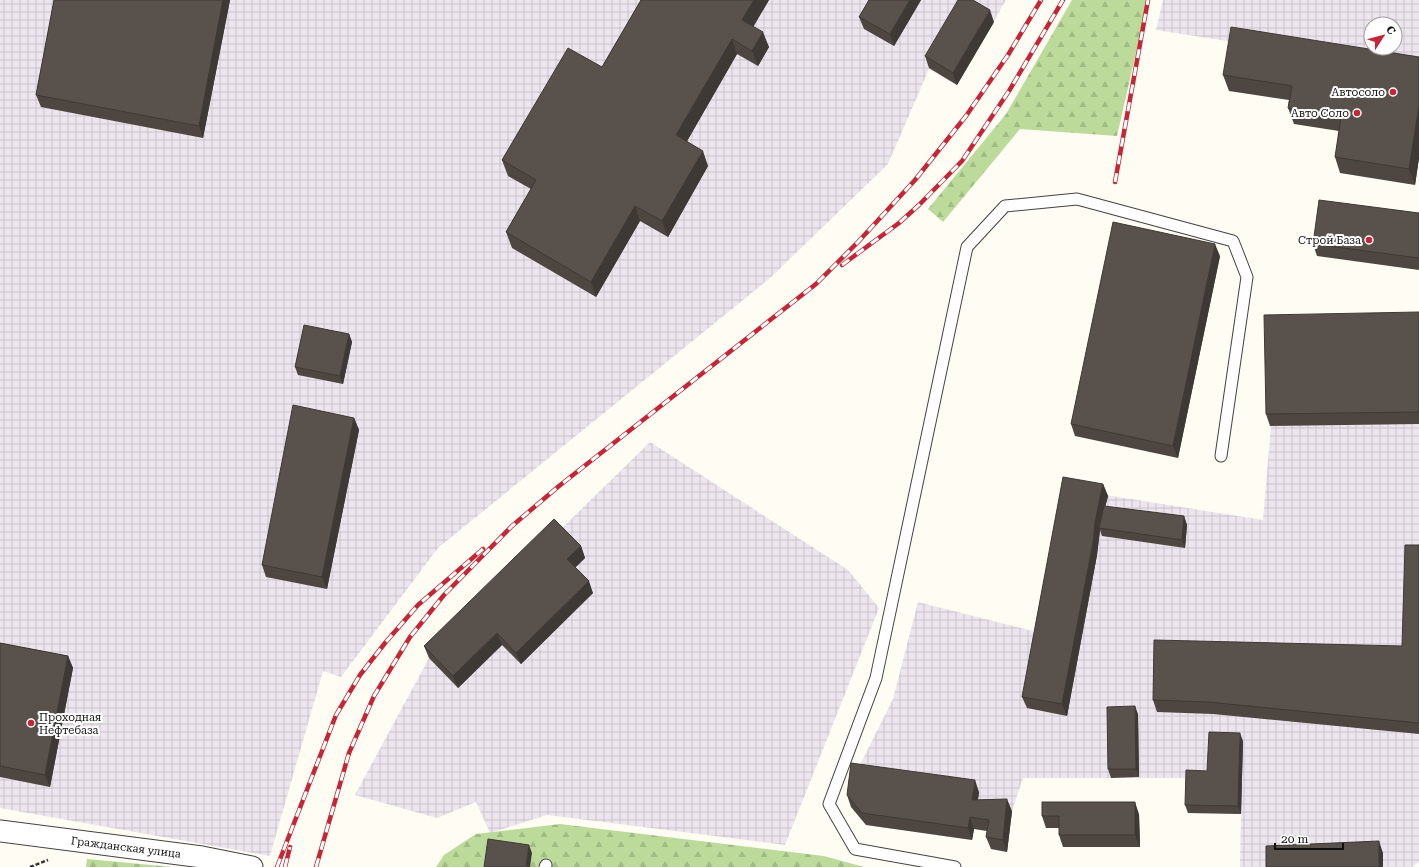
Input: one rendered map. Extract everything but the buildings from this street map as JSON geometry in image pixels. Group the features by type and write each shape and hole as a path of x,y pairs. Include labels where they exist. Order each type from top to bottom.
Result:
{"street":[{"name":"Гражданская улица","path":"0,831 200,862 252,867"}],"lane":[{"path":"955,867 855,849 829,804 876,678 967,247 1006,206 1077,199 1232,241 1247,277 1221,456"}],"shaded area":[{"path":"0,0 1006,0 957,85 929,69 888,164 770,278 438,548 341,677 323,671 270,856 0,808"},
{"path":"1163,0 1419,0 1419,71 1156,30"},
{"path":"1419,324 1419,862 1412,867 1240,867 1241,814 1188,813 1189,778 1023,778 1012,811 1007,852 991,849 993,832 974,829 972,840 866,825 851,807 855,775 893,699 918,602 1041,633 1068,489 1263,520 1271,426"},
{"path":"650,442 848,570 879,608 785,845 547,815 490,833 476,802 437,818 355,795 429,658"}],"green space":[{"path":"1072,0 1148,0 1117,136 1020,129 943,222 928,209 1006,114"},
{"path":"560,824 824,856 864,867 436,867 444,855 476,834"},
{"path":"87,859 172,867 86,867"}],"railway":[{"path":"316,867 349,753 374,696 410,637 444,595 512,526 559,486 816,284 858,242 915,180 966,116 1008,55 1041,0"},
{"path":"842,265 899,223 962,161 1009,91 1063,0"},
{"path":"1115,182 1148,0"},
{"path":"277,867 336,715 360,675 418,605 483,549"},
{"path":"285,867 290,847"}],"place":[{"name":"Автосоло","path":"1393,92"},
{"name":"Авто Соло","path":"1357,113"},
{"name":"Строй База","path":"1369,240"},
{"name":"Проходная Нефтебаза","path":"31,723"}]}
